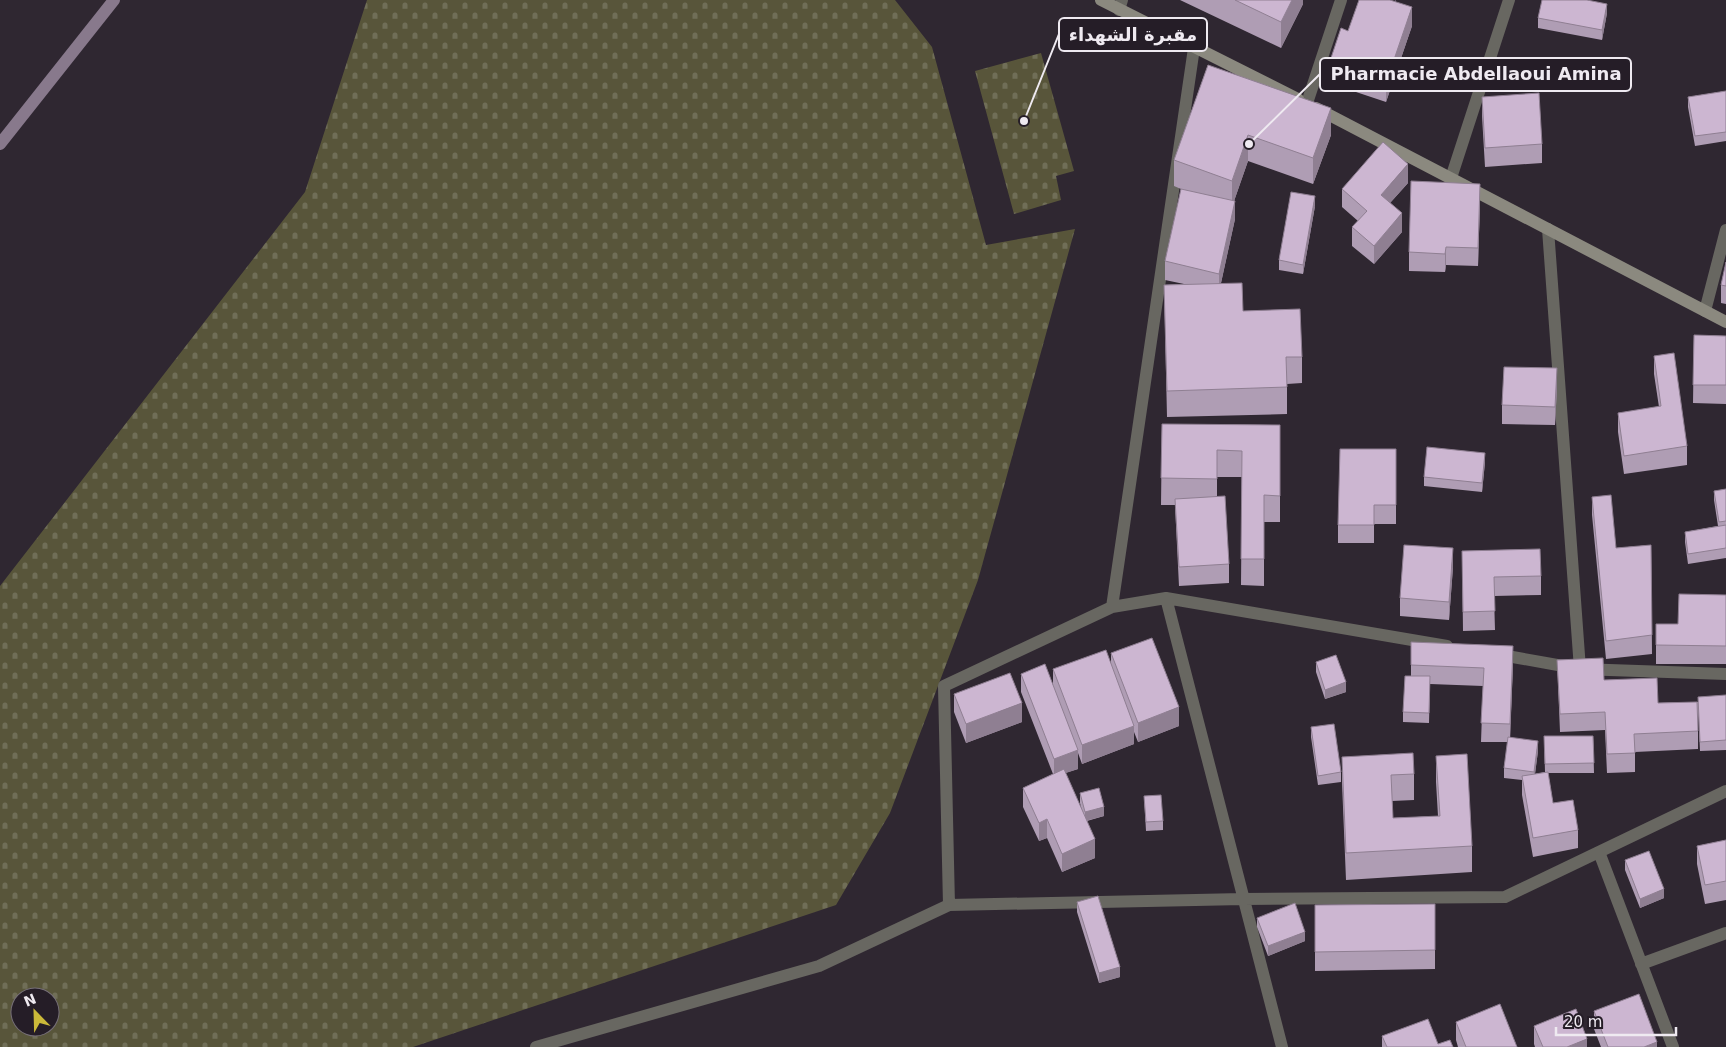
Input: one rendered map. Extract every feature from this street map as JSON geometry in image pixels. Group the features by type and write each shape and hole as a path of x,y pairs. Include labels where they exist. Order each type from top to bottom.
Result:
{"street":[{"path":"1101,0 1121,5 1194,48 1307,103 1726,322"},
{"path":"1307,103 1341,0"},
{"path":"1451,178 1509,0"},
{"path":"1112,608 1194,48"},
{"path":"1548,229 1580,668"},
{"path":"1705,312 1726,230"},
{"path":"1166,598 1282,1047"},
{"path":"950,905 944,686 1112,608 1166,598 1455,647"},
{"path":"1484,652 1580,668 1726,674"},
{"path":"536,1047 819,966 950,905 1243,899 1505,897 1726,790"},
{"path":"1599,852 1672,1047"},
{"path":"1641,964 1726,933"}],"green space":[{"path":"367,0 895,0 932,47 986,245 1075,229 978,580 890,813 836,905 413,1047 0,1047 0,586 305,192"},
{"path":"1041,53 1074,171 1056,176 1061,200 1014,214 975,71"}],"building":[{"path":"1235,0 1292,0 1281,22"},
{"path":"1359,0 1390,0 1412,7 1386,83 1329,64 1341,28 1348,31"},
{"path":"1542,0 1587,0 1607,4 1602,30 1538,18"},
{"path":"1208,65 1331,108 1313,158 1248,135 1232,181 1174,160"},
{"path":"1726,91 1726,132 1695,136 1688,97"},
{"path":"1539,93 1542,144 1485,148 1482,97"},
{"path":"1383,142 1408,164 1381,195 1402,213 1374,246 1352,227 1367,211 1342,189"},
{"path":"1411,181 1480,184 1478,248 1446,247 1445,254 1409,252"},
{"path":"1181,189 1235,201 1219,274 1165,261"},
{"path":"1291,192 1315,196 1303,265 1279,260"},
{"path":"1726,262 1726,286 1721,285"},
{"path":"1242,283 1243,311 1300,309 1302,357 1286,357 1287,387 1167,391 1164,285"},
{"path":"1694,335 1726,336 1726,385 1693,385"},
{"path":"1674,353 1687,446 1624,456 1618,413 1661,406 1654,356"},
{"path":"1504,367 1557,368 1555,407 1502,405"},
{"path":"1162,424 1280,425 1280,496 1264,495 1264,559 1241,559 1242,451 1217,450 1217,479 1161,478"},
{"path":"1427,447 1485,453 1482,483 1424,477"},
{"path":"1340,449 1396,449 1396,505 1374,505 1374,525 1338,525"},
{"path":"1726,489 1726,521 1719,522 1714,491"},
{"path":"1611,495 1616,548 1651,545 1652,635 1606,641 1592,497"},
{"path":"1225,496 1229,564 1179,567 1175,499"},
{"path":"1726,525 1726,548 1688,554 1685,532"},
{"path":"1404,545 1453,548 1449,602 1400,598"},
{"path":"1540,549 1541,576 1494,577 1495,611 1463,612 1462,551"},
{"path":"1679,594 1726,595 1726,646 1656,645 1656,624 1678,624"},
{"path":"1152,638 1179,707 1138,723 1111,653"},
{"path":"1411,642 1513,646 1510,724 1481,723 1484,668 1411,665"},
{"path":"1106,650 1134,726 1082,745 1053,669"},
{"path":"1336,655 1346,682 1325,690 1316,662"},
{"path":"1603,658 1604,680 1657,678 1658,703 1697,702 1698,731 1634,734 1635,753 1607,754 1605,712 1560,714 1557,660"},
{"path":"1045,664 1078,750 1054,759 1021,674"},
{"path":"1010,673 1022,703 966,724 954,694"},
{"path":"1405,676 1430,676 1429,713 1403,712"},
{"path":"1726,695 1726,740 1700,742 1698,697"},
{"path":"1334,724 1341,772 1318,776 1311,727"},
{"path":"1544,736 1593,736 1594,763 1545,764"},
{"path":"1508,737 1538,741 1534,772 1504,768"},
{"path":"1413,753 1414,774 1391,775 1393,818 1440,816 1436,756 1467,754 1472,846 1346,853 1342,757"},
{"path":"1064,769 1095,839 1062,854 1047,819 1039,823 1023,788"},
{"path":"1548,772 1553,803 1573,800 1578,830 1533,838 1522,776"},
{"path":"1099,788 1104,807 1085,812 1080,793"},
{"path":"1161,795 1163,821 1146,822 1144,796"},
{"path":"1726,840 1726,881 1705,885 1697,846"},
{"path":"1649,851 1664,889 1640,899 1625,860"},
{"path":"1098,896 1120,967 1099,973 1077,902"},
{"path":"1295,903 1305,932 1268,946 1257,918"},
{"path":"1435,904 1435,950 1315,952 1315,905"},
{"path":"1639,994 1657,1042 1644,1047 1608,1047 1594,1011"},
{"path":"1500,1004 1517,1047 1466,1047 1456,1022"},
{"path":"1576,1009 1587,1039 1567,1047 1543,1047 1534,1026"},
{"path":"1428,1019 1438,1044 1450,1040 1453,1047 1387,1047 1382,1036"}],"waterway":[{"path":"0,144 114,0"}],"place":[{"name":"مقبرة الشهداء","path":"1024,121"},
{"name":"Pharmacie Abdellaoui Amina","path":"1249,144"}]}
